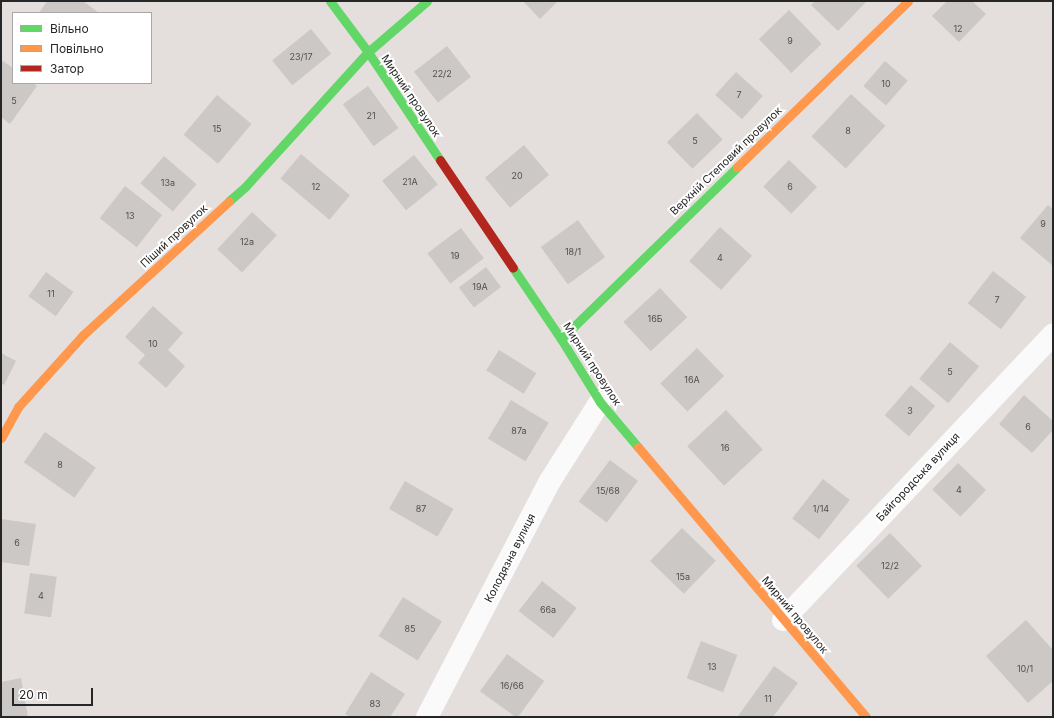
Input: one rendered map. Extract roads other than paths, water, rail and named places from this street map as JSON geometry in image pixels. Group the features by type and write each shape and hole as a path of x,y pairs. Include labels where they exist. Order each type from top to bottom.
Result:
{"street":[{"name":"Мирний провулок","path":"330,1 368,52 561,338 600,402 866,717"},
{"name":"Піший провулок","path":"1,438 18,407 83,335 245,187 368,52 427,1"},
{"name":"Верхній Степовий провулок","path":"561,338 908,1"},
{"name":"Байгородська вулиця","path":"783,620 1053,334"},
{"name":"Колодязна вулиця","path":"433,714 550,481 600,402"}]}
